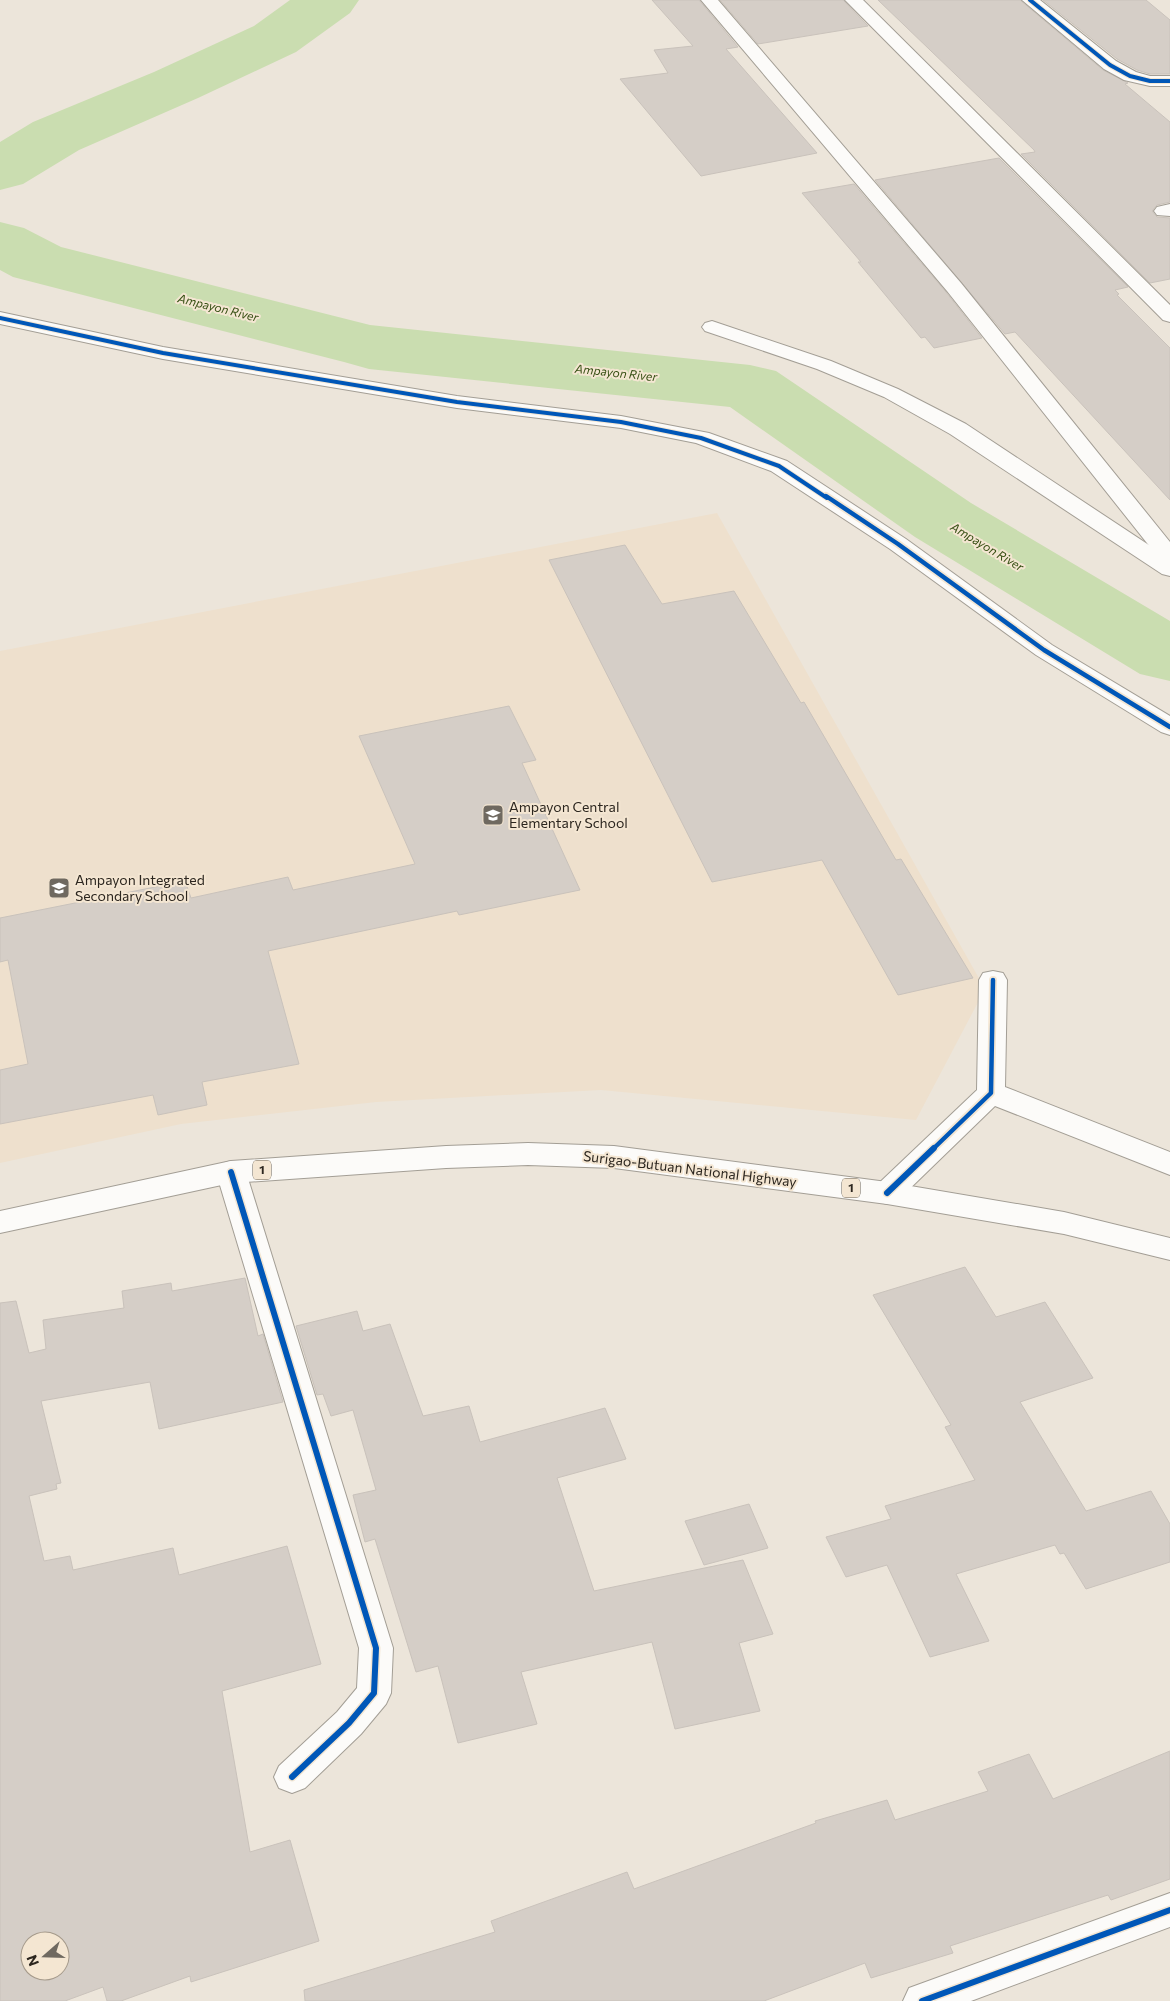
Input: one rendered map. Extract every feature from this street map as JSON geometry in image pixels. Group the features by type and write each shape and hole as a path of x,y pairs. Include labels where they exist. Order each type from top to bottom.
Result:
{"main road":[{"path":"709,0 954,287 1170,558"},
{"path":"853,0 1170,316"},
{"path":"1030,0 1110,65 1130,76 1150,81 1170,81"},
{"path":"0,318 163,353 457,402 621,422 701,438 779,466 898,544 1044,650 1170,727"},
{"path":"712,327 824,365 891,393 958,430 1170,569"},
{"path":"887,1193 991,1093 993,980"},
{"path":"991,1093 1170,1164"},
{"name":"Surigao-Butuan National Highway","path":"0,1222 231,1172 446,1157 528,1154 614,1157 887,1193 1064,1223 1170,1250"},
{"path":"231,1172 376,1648 374,1693 349,1723 292,1777"},
{"path":"922,2001 1170,1910"}],"shaded area":[{"name":"Ampayon Central Elementary School","path":"717,513 985,989 916,1120 601,1090 376,1102 181,1124 0,1163 0,651"}],"building":[{"path":"652,0 699,0 738,47 726,49 817,153 701,176 620,79 668,73 654,50 693,46"},
{"path":"720,0 843,0 868,26 758,44"},
{"path":"878,0 1020,0 1103,70 1128,83 1125,84 1170,122 1170,202 1157,205 1152,211 1157,217 1170,218 1170,279 1150,283 1021,154 1035,152 1034,150"},
{"path":"1043,0 1146,0 1170,20 1170,74 1150,74 1137,70 1117,59"},
{"path":"999,158 1128,287 1115,290 1119,294 1117,295 1170,348 1170,500 1015,332 1005,334 875,180"},
{"path":"854,184 946,292 982,338 934,348 925,337 921,338 858,262 861,262 802,193"},
{"path":"625,545 662,604 734,591 801,703 804,702 896,860 901,859 973,978 898,995 822,860 712,882 549,560"},
{"path":"509,706 536,760 522,763 580,890 459,915 457,911 268,951 299,1064 202,1082 207,1105 158,1115 153,1095 0,1124 0,1070 28,1064 8,960 0,962 0,918 185,881 191,898 288,877 293,890 415,864 359,736"},
{"path":"965,1267 996,1317 1045,1302 1093,1378 1020,1402 1086,1511 1151,1491 1170,1524 1170,1562 1086,1589 1064,1553 1060,1554 1055,1545 956,1574 989,1641 930,1657 887,1565 846,1577 826,1537 891,1519 885,1506 975,1480 945,1427 951,1425 873,1295"},
{"path":"245,1278 258,1336 263,1334 283,1402 159,1429 150,1382 41,1401 61,1483 56,1484 57,1489 29,1496 44,1561 70,1556 73,1570 173,1548 179,1575 287,1546 321,1664 222,1691 250,1852 290,1840 319,1941 191,1982 190,1976 121,2001 107,2001 103,1987 65,2001 0,2001 0,1303 16,1301 29,1353 46,1349 43,1320 124,1308 122,1291 171,1283 172,1291"},
{"path":"357,1311 363,1331 390,1324 423,1416 469,1406 480,1442 605,1408 626,1459 557,1478 594,1591 743,1560 773,1634 739,1643 760,1711 675,1729 652,1642 521,1672 537,1724 458,1743 438,1666 416,1672 375,1539 365,1542 353,1495 376,1490 353,1410 331,1416 323,1394 317,1395 296,1326"},
{"path":"749,1504 768,1548 704,1565 685,1521"},
{"path":"1170,1751 1170,1879 1111,1900 1108,1895 950,1946 953,1953 871,1978 865,1963 764,2001 305,2001 304,1990 495,1932 491,1921 627,1872 634,1889 816,1823 815,1821 887,1800 895,1820 988,1791 978,1772 1029,1754 1053,1799"}],"waterway":[{"name":"Ampayon River","path":"0,170 56,136 176,85 275,39 329,0"},
{"name":"Ampayon River","path":"0,242 37,262 369,347 750,387 943,520 1170,656"}],"cycle path":[{"path":"1030,0 1110,65 1130,76 1150,81 1170,81"},
{"path":"0,318 163,353 457,402 621,422 701,438 779,466 898,544 1044,650 1170,727"},
{"path":"887,1193 991,1093 993,980"},
{"path":"231,1172 376,1648 374,1693 349,1723 292,1777"},
{"path":"922,2001 1170,1910"}],"place":[{"name":"Ampayon Central Elementary School","path":"493,815"},
{"name":"Ampayon Integrated Secondary School","path":"59,888"}]}
